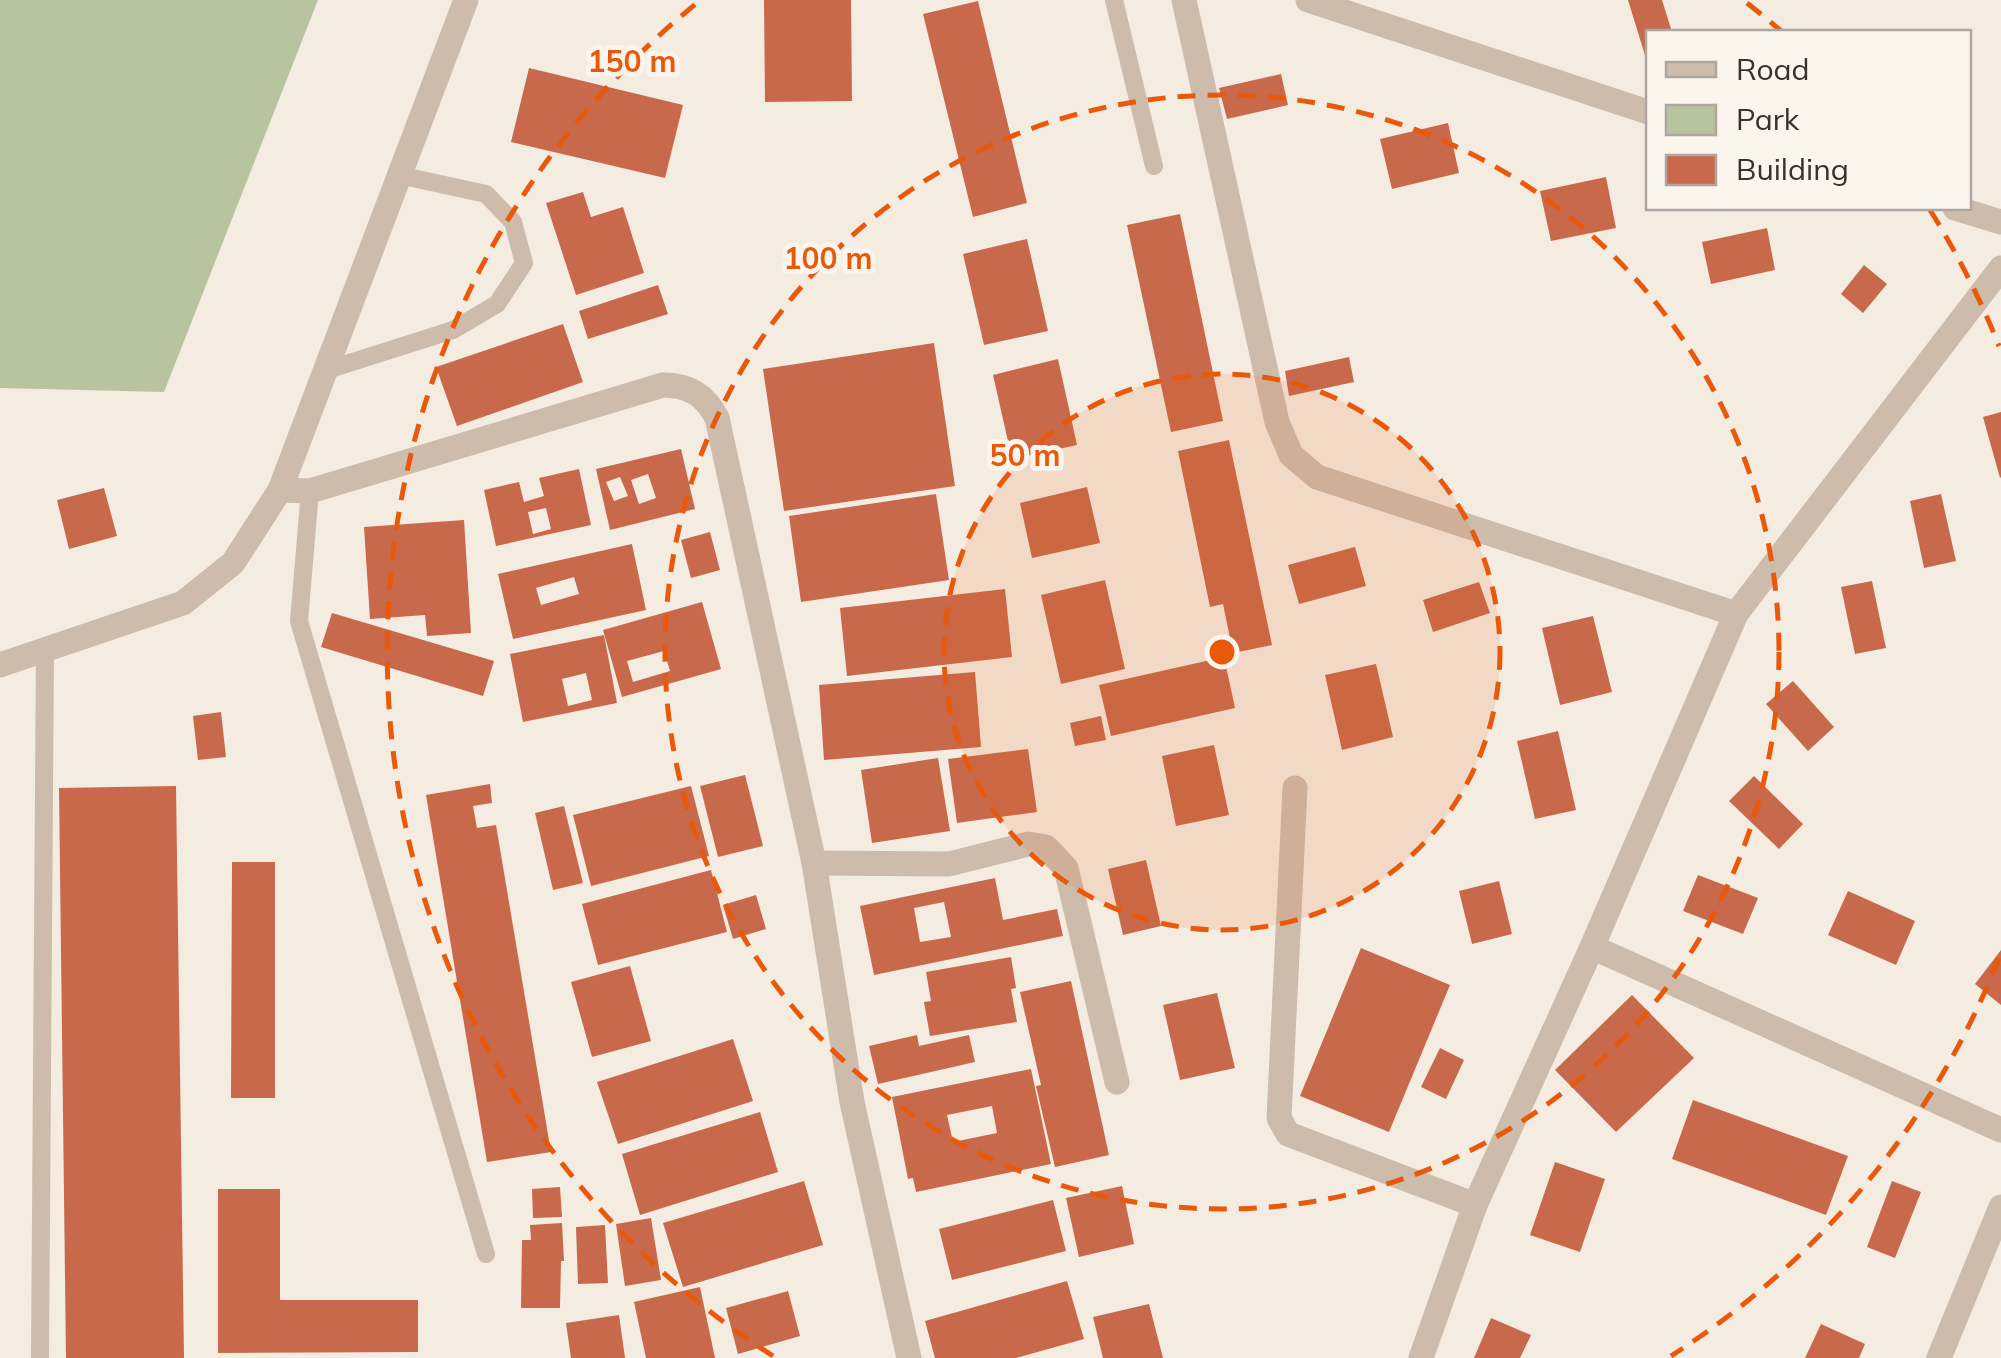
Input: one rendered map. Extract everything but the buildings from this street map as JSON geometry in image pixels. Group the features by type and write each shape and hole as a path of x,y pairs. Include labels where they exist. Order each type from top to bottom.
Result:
{"street":[{"path":"0,665 183,603 233,564 280,490 466,0"},
{"path":"1184,0 1277,422 1291,455 1317,477 1736,614"},
{"path":"1308,0 1646,111"},
{"path":"1962,210 2001,222"},
{"path":"1421,1358 1475,1205 1736,614 2001,268"},
{"path":"280,490 310,491 663,385 682,385 710,404 717,418 814,863 852,1102 909,1358"},
{"path":"1295,788 1279,1118 1288,1134 1475,1205"},
{"path":"814,863 949,864 1028,844 1046,847 1066,868 1117,1082"},
{"path":"1592,947 2001,1130"},
{"path":"1939,1358 2001,1207"}],"lane":[{"path":"1114,0 1154,166"},
{"path":"324,371 452,330 498,304 524,263 513,222 486,194 399,175"},
{"path":"310,491 299,621 486,1254"},
{"path":"40,1358 45,649"}],"green space":[{"path":"0,0 318,0 164,392 0,388"}]}
